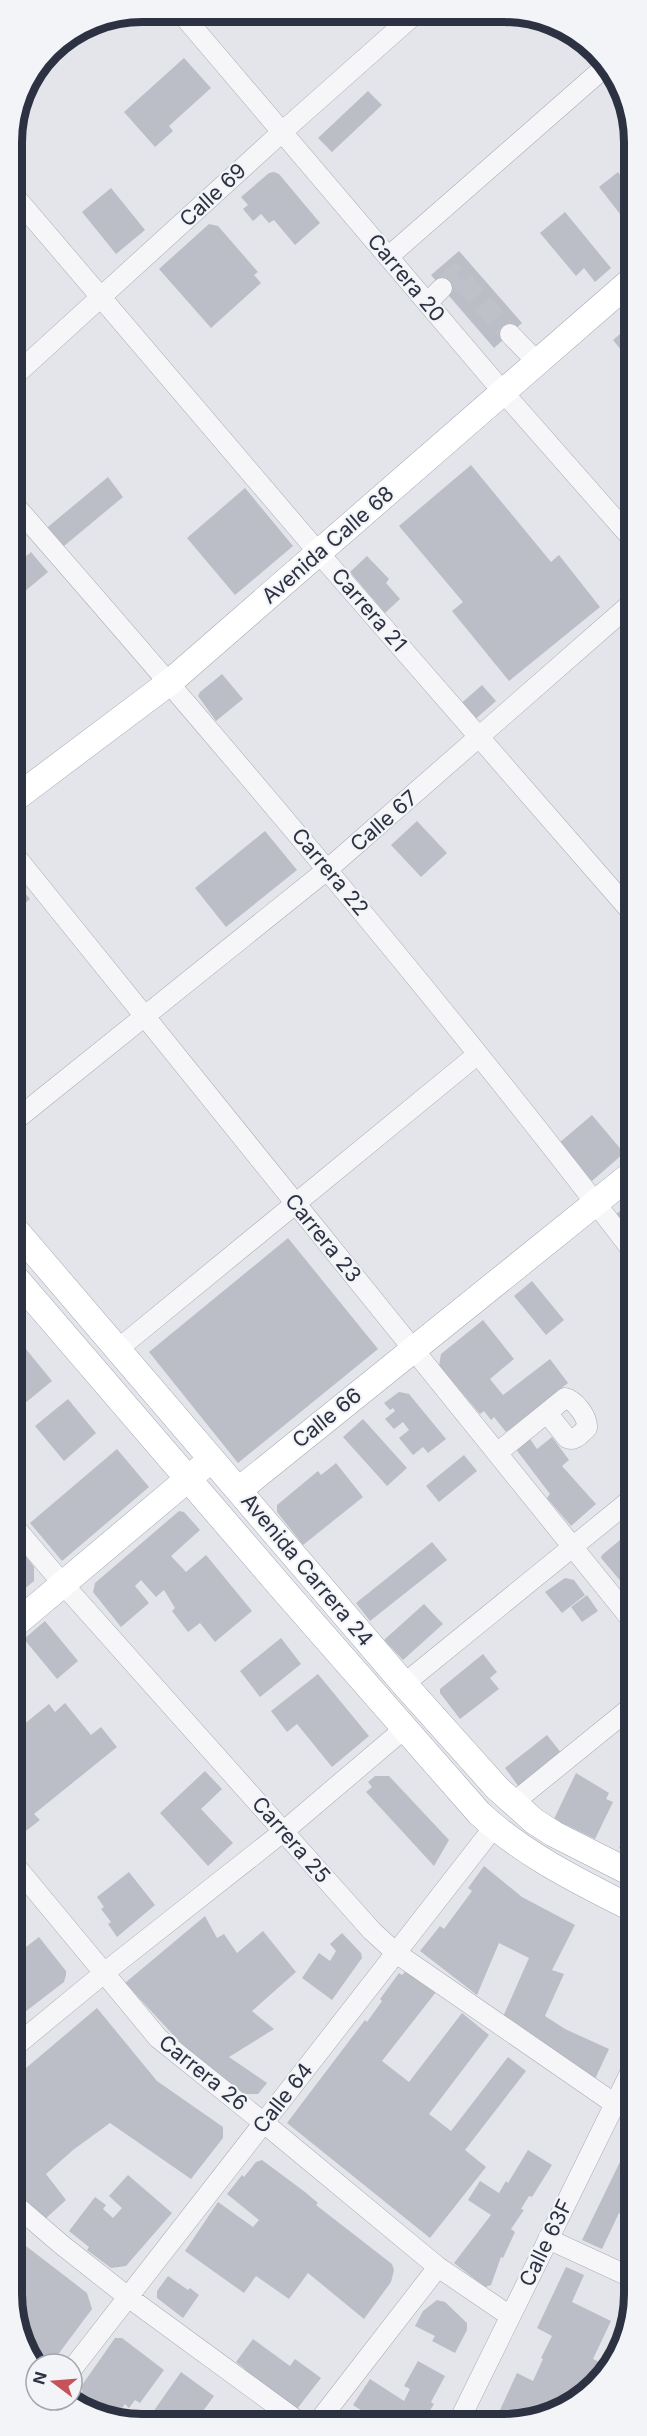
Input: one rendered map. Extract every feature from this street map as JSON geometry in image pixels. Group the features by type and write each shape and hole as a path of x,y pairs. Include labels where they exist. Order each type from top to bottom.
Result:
{"main road":[{"name":"Avenida Calle 68","path":"23,793 170,682 624,287"},
{"name":"Calle 66","path":"239,1490 624,1180"},
{"name":"Avenida Carrera 24","path":"22,1238 404,1684 513,1803 554,1834 624,1870"},
{"name":"Avenida Carrera 24","path":"22,1286 404,1729 494,1827 549,1864 624,1905"},
{"path":"22,1618 213,1459"},
{"path":"189,1479 239,1490"}],"street":[{"name":"Carrera 20","path":"188,22 502,392 624,530"},
{"name":"Calle 69","path":"23,368 406,22"},
{"path":"388,257 601,71"},
{"name":"Carrera 21","path":"23,206 318,552 624,904"},
{"path":"427,303 442,288"},
{"path":"510,334 537,362"},
{"name":"Carrera 22","path":"23,514 170,682 328,869 478,1054 624,1240"},
{"name":"Calle 67","path":"23,1114 328,869 624,610"},
{"name":"Carrera 23","path":"23,865 624,1611"},
{"path":"118,1349 478,1054"},
{"path":"497,1453 547,1413"},
{"path":"404,1684 624,1505"},
{"name":"Carrera 25","path":"22,1536 372,1931 396,1953 615,2104"},
{"path":"513,1803 624,1713"},
{"path":"22,2041 104,1973 284,1831 404,1729"},
{"name":"Calle 64","path":"84,2354 494,1827"},
{"name":"Carrera 26","path":"22,1874 158,2038 438,2266 510,2316"},
{"name":"Calle 63F","path":"462,2414 624,2086"},
{"path":"22,2211 128,2297 288,2414"},
{"path":"548,2239 624,2274"},
{"path":"324,2414 438,2266"}],"building":[{"path":"184,58 211,88 169,126 173,131 155,147 124,112"},
{"path":"368,91 382,105 332,152 318,138"},
{"path":"618,172 624,180 624,219 599,187"},
{"path":"269,173 279,174 320,223 295,245 274,220 269,223 261,214 253,221 243,209 248,205 241,197"},
{"path":"111,188 145,230 116,254 82,212"},
{"path":"565,212 611,268 595,282 584,268 576,276 540,233"},
{"path":"209,224 218,226 258,272 254,275 261,283 211,328 159,269"},
{"path":"459,251 522,323 494,348 431,275"},
{"path":"624,331 624,354 613,340"},
{"path":"471,465 551,562 559,555 600,607 509,681 452,611 463,602 399,526"},
{"path":"108,477 123,497 58,551 43,531"},
{"path":"245,488 293,546 235,595 187,538"},
{"path":"31,552 48,572 23,593 23,559"},
{"path":"367,556 389,579 386,583 400,599 385,613 350,572"},
{"path":"222,674 243,699 216,721 198,696"},
{"path":"482,685 496,701 471,723 457,707"},
{"path":"417,821 447,853 421,877 391,845"},
{"path":"265,831 297,870 226,927 195,888"},
{"path":"23,890 30,899 23,905"},
{"path":"592,1115 624,1153 592,1181 559,1143"},
{"path":"624,1208 624,1237 610,1219"},
{"path":"288,1238 378,1349 238,1463 149,1352"},
{"path":"532,1281 564,1320 546,1335 514,1296"},
{"path":"483,1320 514,1359 490,1379 503,1395 550,1359 568,1383 506,1432 494,1417 491,1420 484,1411 480,1414 439,1366 441,1354"},
{"path":"22,1345 52,1381 22,1405"},
{"path":"399,1392 409,1394 446,1439 428,1453 423,1447 413,1455 399,1438 409,1430 403,1422 394,1429 385,1419 395,1411 393,1408 390,1410 384,1403"},
{"path":"68,1399 96,1433 64,1461 35,1426"},
{"path":"363,1419 407,1468 387,1486 343,1437"},
{"path":"526,1433 537,1449 552,1437 569,1460 562,1466 596,1504 571,1526 547,1498 550,1494 512,1444"},
{"path":"117,1449 149,1487 62,1561 30,1523"},
{"path":"464,1455 477,1471 439,1502 426,1486"},
{"path":"336,1463 363,1497 303,1545 277,1512 277,1505 318,1471 321,1475"},
{"path":"179,1511 184,1512 200,1530 171,1556 186,1572 206,1555 252,1611 215,1642 200,1623 188,1632 172,1611 175,1608 164,1590 156,1597 141,1580 135,1586 149,1603 121,1627 93,1592 95,1583"},
{"path":"624,1537 624,1585 601,1558"},
{"path":"432,1542 447,1560 370,1621 356,1603"},
{"path":"22,1551 34,1567 34,1581 22,1590"},
{"path":"565,1578 574,1580 585,1595 562,1613 545,1592"},
{"path":"587,1595 598,1611 582,1622 571,1607"},
{"path":"424,1604 443,1624 403,1660 384,1640"},
{"path":"45,1621 78,1661 57,1679 24,1639"},
{"path":"281,1638 301,1664 260,1697 240,1671"},
{"path":"483,1654 497,1672 490,1678 499,1689 460,1719 440,1693 440,1689"},
{"path":"318,1674 369,1736 332,1767 297,1724 287,1732 271,1711"},
{"path":"65,1703 91,1735 101,1727 117,1747 34,1814 40,1820 22,1834 22,1726 49,1704 55,1712"},
{"path":"547,1735 562,1754 519,1787 505,1768"},
{"path":"205,1771 222,1789 201,1809 233,1843 208,1866 160,1813"},
{"path":"576,1773 609,1793 606,1799 613,1802 595,1839 554,1819"},
{"path":"375,1776 389,1776 449,1840 434,1866 366,1792 372,1787 368,1782"},
{"path":"624,1837 624,1850 619,1848"},
{"path":"484,1866 522,1897 575,1925 552,1970 564,1974 545,2016 565,2029 609,2049 595,2079 502,2019 529,1958 499,1943 477,1995 420,1951 440,1926 444,1929 472,1891 468,1888"},
{"path":"129,1872 155,1905 117,1937 108,1924 111,1922 101,1909 104,1907 97,1897"},
{"path":"205,1916 217,1938 224,1934 237,1953 263,1931 296,1972 252,2011 274,2029 229,2057 267,2083 258,2094 241,2094 192,2055 125,1983"},
{"path":"342,1933 361,1953 362,1958 332,2000 302,1978 319,1953 330,1961 336,1951 330,1944"},
{"path":"39,1937 66,1971 66,1975 64,1982 22,2014 22,1950"},
{"path":"406,1971 436,1992 382,2061 409,2082 462,2013 489,2035 429,2114 451,2131 508,2057 526,2071 465,2150 486,2167 430,2238 287,2123 365,2020 367,2022 399,1973 402,1975"},
{"path":"97,2008 157,2081 223,2127 223,2138 191,2179 110,2123 73,2150 46,2174 66,2200 44,2220 22,2197 22,2071"},
{"path":"528,2150 552,2165 532,2197 529,2196 521,2209 524,2210 511,2229 515,2232 503,2258 501,2257 491,2285 485,2287 454,2263 491,2215 468,2200 480,2181 499,2193 506,2181 508,2183"},
{"path":"624,2154 624,2215 619,2213 602,2249 582,2240"},
{"path":"262,2160 305,2192 318,2203 316,2205 392,2264 394,2270 391,2282 364,2319 308,2273 289,2299 256,2276 244,2293 185,2251 218,2202 253,2227 259,2220 227,2194 242,2175 244,2177 256,2162"},
{"path":"128,2175 172,2213 126,2266 111,2268 87,2250 89,2247 69,2231 95,2197 106,2205 103,2209 113,2218 122,2208 109,2196"},
{"path":"22,2243 87,2293 92,2309 60,2352 38,2352 29,2332 24,2309"},
{"path":"566,2267 584,2275 572,2302 611,2321 593,2359 602,2363 577,2389 557,2401 535,2409 498,2414 517,2373 533,2381 543,2359 541,2358 552,2336 537,2328"},
{"path":"168,2276 199,2295 183,2318 157,2298 157,2291"},
{"path":"437,2300 445,2302 467,2323 467,2330 455,2353 432,2341 435,2336 415,2326 423,2311"},
{"path":"115,2338 122,2338 164,2370 140,2403 135,2400 129,2408 125,2404 120,2411 84,2398 84,2382"},
{"path":"253,2339 290,2366 295,2359 321,2378 297,2409 243,2372 245,2369 236,2362"},
{"path":"418,2361 445,2376 431,2402 434,2404 428,2414 367,2414 353,2405 370,2379 404,2401 410,2389 404,2386"},
{"path":"181,2372 214,2396 201,2414 152,2414"}],"tunnel":[{"path":"442,288 456,274 510,334"}]}
